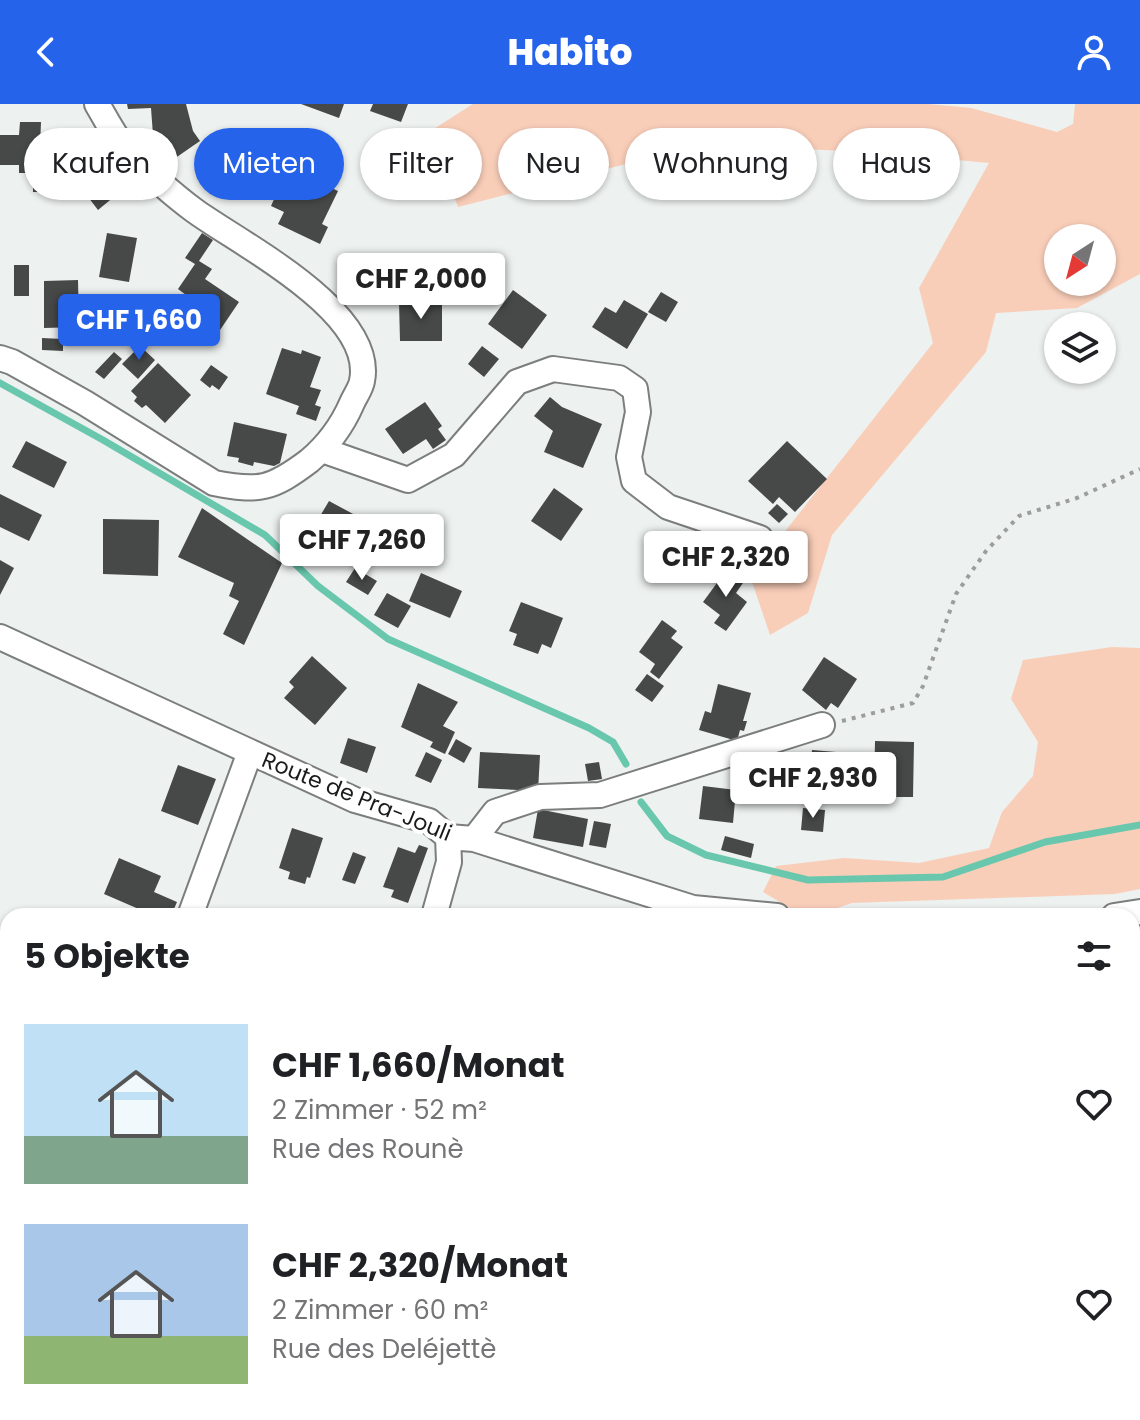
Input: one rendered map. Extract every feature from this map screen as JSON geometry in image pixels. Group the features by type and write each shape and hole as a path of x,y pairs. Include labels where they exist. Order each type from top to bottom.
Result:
{"street":[{"path":"0,358 85,403 214,483 251,488 281,482 322,450 345,420 363,380 360,354 353,333 332,308 182,200 126,150 97,104"},
{"path":"322,450 408,480 454,455 517,382 553,369 619,378 635,389 638,412 629,457 634,481 668,507 760,538"},
{"name":"Route de Pra-Jouli","path":"0,637 355,800 429,821 448,837 474,839 693,908"},
{"path":"474,839 495,812 540,797 600,795 822,725"},
{"path":"193,908 250,752"},
{"path":"436,908 449,862 448,837"}],"path":[{"path":"822,725 913,703 923,686 956,594 986,551 1019,516 1077,498 1140,469"}],"shaded area":[{"path":"473,104 929,104 971,108 1057,132 1073,124 1075,104 1140,104 1140,274 1116,287 1116,224 1044,224 1044,296 1099,296 1077,308 996,313 986,352 832,535 808,613 770,635 750,576 933,343 919,288 989,163 960,160 960,128 833,128 833,150 817,150 817,128 625,128 625,164 609,168 609,128 498,128 498,197 458,207 455,200 482,200 482,128 435,128"},
{"path":"1112,647 1140,648 1140,889 1115,894 852,903 837,908 790,908 763,892 776,866 844,858 919,863 989,848 1002,812 1033,776 1038,742 1011,699 1023,660"}],"building":[{"path":"127,104 186,104 194,132 194,145 178,156 178,128 152,128 151,108 128,109"},
{"path":"301,104 344,104 339,118"},
{"path":"373,104 408,104 401,122 370,111"},
{"path":"20,122 41,122 41,128 24,128 24,173 19,173 19,165 0,165 0,135 19,135"},
{"path":"90,200 110,200 98,210"},
{"path":"274,200 334,200 322,224 328,227 320,244 278,224 284,212 271,206"},
{"path":"107,233 137,238 129,282 99,277"},
{"path":"202,233 213,240 199,261 212,269 205,279 239,302 218,333 178,306 186,295 178,289 195,264 185,258"},
{"path":"14,265 29,265 29,296 14,296"},
{"path":"78,280 79,327 44,328 44,281"},
{"path":"513,290 547,315 522,349 488,324"},
{"path":"661,292 678,302 666,322 648,312"},
{"path":"624,300 648,314 627,349 592,327 605,307 616,313"},
{"path":"399,302 442,302 442,341 400,341"},
{"path":"42,338 63,339 63,351 42,350"},
{"path":"140,346 155,360 138,379 122,364"},
{"path":"482,346 499,359 484,377 468,364"},
{"path":"282,348 301,354 302,350 321,357 310,387 321,390 315,405 321,407 316,421 296,414 299,406 266,394"},
{"path":"114,352 122,359 104,379 95,372"},
{"path":"158,363 191,395 165,423 146,405 142,408 134,401 137,397 131,391"},
{"path":"211,365 228,377 219,390 212,385 210,388 200,380"},
{"path":"550,397 562,407 602,424 583,468 544,452 553,431 534,416"},
{"path":"425,402 442,426 438,429 446,440 433,449 426,439 403,454 385,429"},
{"path":"234,422 287,434 280,463 274,466 254,462 253,466 238,462 239,458 227,456"},
{"path":"26,441 67,462 54,488 12,467"},
{"path":"787,441 827,479 795,512 779,497 773,504 748,481"},
{"path":"554,488 583,509 561,541 531,521"},
{"path":"0,494 42,515 29,541 0,527"},
{"path":"329,501 368,522 347,557 310,533"},
{"path":"777,504 788,514 779,523 768,513"},
{"path":"202,508 282,563 244,645 223,634 239,601 229,596 234,583 178,557"},
{"path":"103,519 159,520 158,576 103,574"},
{"path":"0,560 14,568 0,595"},
{"path":"355,568 377,581 368,595 346,582"},
{"path":"728,568 745,580 736,593 747,602 726,631 714,623 720,615 703,602"},
{"path":"421,573 462,591 450,618 409,601"},
{"path":"387,593 411,606 398,628 374,615"},
{"path":"521,602 563,618 551,648 542,644 538,654 513,645 517,634 509,631"},
{"path":"662,620 677,631 671,638 683,647 659,679 650,672 655,664 639,652"},
{"path":"312,656 347,688 315,725 284,698 294,687 289,682"},
{"path":"824,657 857,679 838,708 831,703 826,710 802,690"},
{"path":"647,674 664,686 652,702 635,690"},
{"path":"418,683 458,702 443,726 455,732 445,754 430,747 433,742 401,727"},
{"path":"718,684 751,693 743,721 747,721 737,741 699,730 705,711 711,713"},
{"path":"348,738 376,747 367,773 340,763"},
{"path":"456,739 472,748 464,763 448,754"},
{"path":"875,741 914,742 913,797 874,797"},
{"path":"812,750 848,753 844,795 809,792"},
{"path":"426,752 442,760 431,783 415,776"},
{"path":"480,752 540,755 538,791 478,788"},
{"path":"599,762 602,779 588,781 585,764"},
{"path":"178,765 216,779 198,825 161,811"},
{"path":"703,786 736,790 733,823 699,819"},
{"path":"803,808 825,810 823,832 801,830"},
{"path":"538,809 588,819 583,847 533,838"},
{"path":"594,821 611,824 606,848 589,845"},
{"path":"292,828 323,838 310,878 307,877 305,884 288,879 290,872 279,868"},
{"path":"725,836 754,844 751,858 721,850"},
{"path":"419,845 428,848 408,903 391,897 394,890 383,887 398,847 415,853"},
{"path":"353,852 366,857 355,884 342,880"},
{"path":"119,858 161,876 154,892 177,902 174,908 136,908 104,894"}],"waterway":[{"path":"0,383 265,535 318,586 388,639 589,728 613,742 626,764"},
{"path":"641,802 667,836 706,855 808,880 943,877 1045,842 1140,825"}]}
